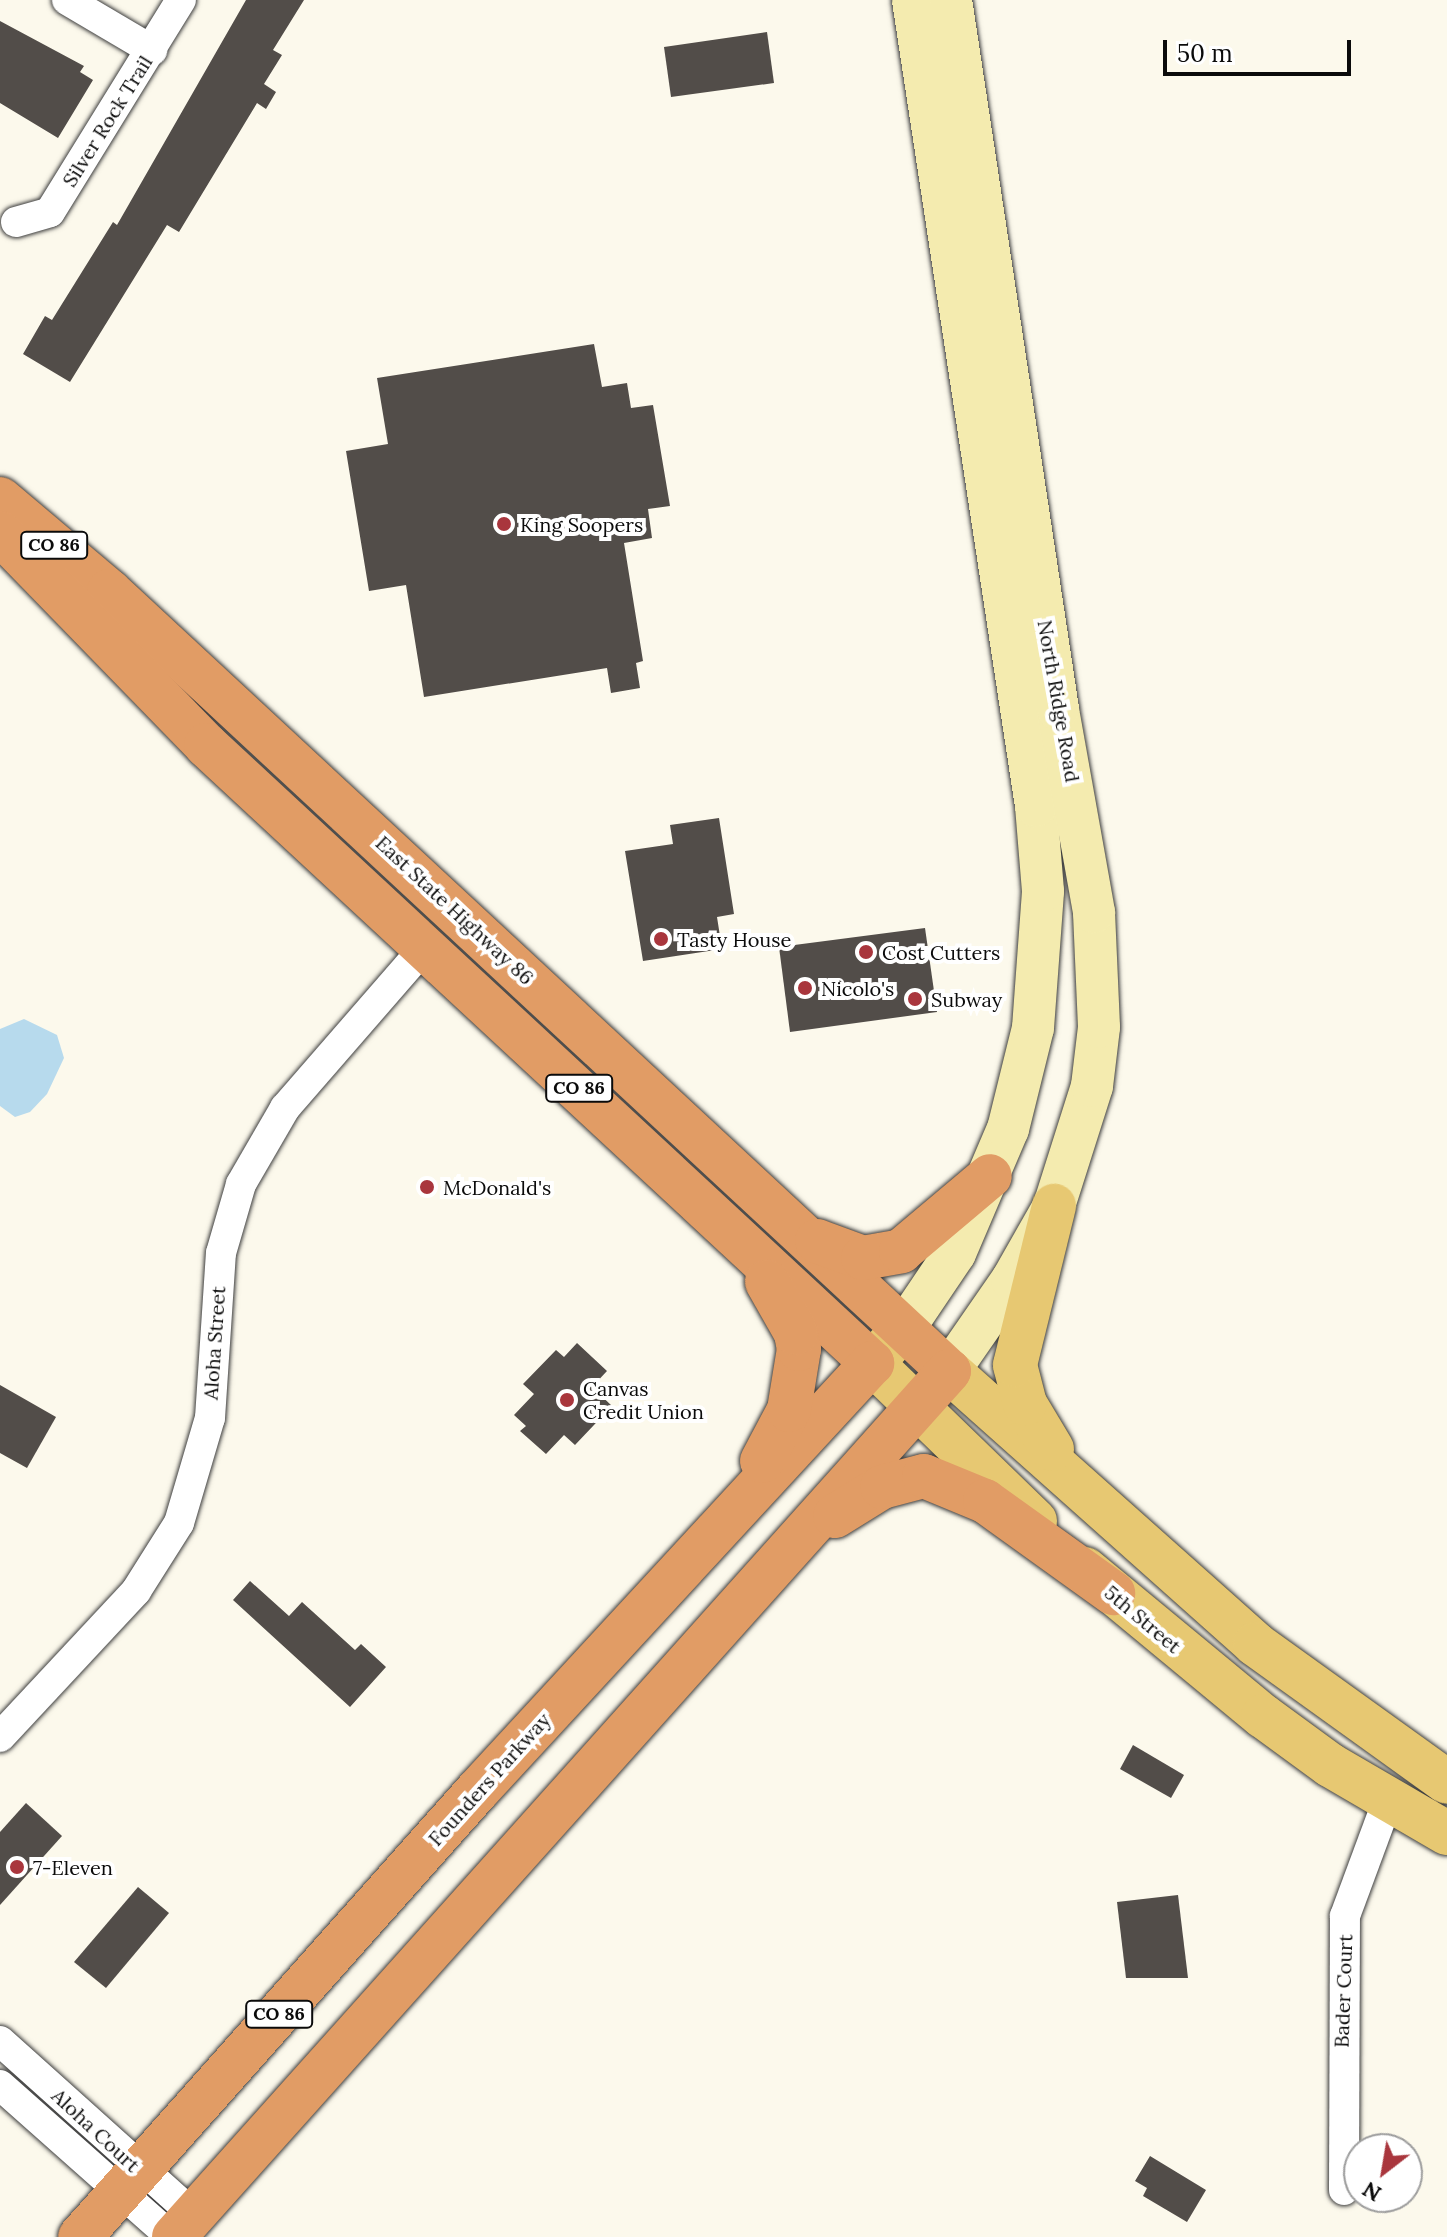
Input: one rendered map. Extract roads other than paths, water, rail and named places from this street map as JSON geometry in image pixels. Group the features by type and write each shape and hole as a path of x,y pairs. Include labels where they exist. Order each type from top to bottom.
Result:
{"highway":[{"name":"East State Highway 86","path":"0,499 132,613 905,1327"},
{"name":"CO 86","path":"0,533 206,745 733,1229 796,1333 797,1381 775,1439 701,1548"},
{"path":"770,1205 825,1246 876,1258 912,1244 990,1176"},
{"path":"733,1229 872,1363"},
{"name":"CO 86","path":"905,1327 949,1371"},
{"name":"Founders Parkway","path":"80,2237 701,1548 872,1363"},
{"path":"179,2230 949,1371"},
{"path":"790,1547 882,1487 924,1476 985,1501 1113,1593"}],"main road":[{"name":"North Ridge Road","path":"905,1327 955,1253 990,1176 1028,1059 1040,975 1043,891 1036,806 913,0"},
{"name":"North Ridge Road","path":"949,1371 1012,1280 1054,1206 1092,1086 1099,1027 1094,912 1058,709 951,0"},
{"path":"1054,1206 1015,1365 1025,1404 1073,1486"},
{"name":"Founders Parkway","path":"872,1363 905,1327"},
{"name":"5th Street","path":"872,1363 1067,1552 1252,1707 1388,1800 1447,1833"},
{"path":"949,1371 1073,1486 1255,1644 1447,1782"},
{"path":"1067,1552 1333,1737 1376,1754 1397,1749"},
{"path":"1388,1800 1408,1793 1447,1812"}],"street":[{"path":"67,0 152,50"},
{"name":"Silver Rock Trail","path":"16,222 50,212 181,0"},
{"name":"Aloha Street","path":"0,1737 136,1591 179,1523 210,1418 221,1253 241,1184 285,1108 426,946"},
{"name":"Bader Court","path":"1344,2133 1345,1916 1388,1800"},
{"name":"Aloha Court","path":"0,2041 179,2230"},
{"name":"Aloha Court","path":"0,2085 130,2181"}],"water":[{"path":"24,1019 57,1035 64,1058 47,1094 30,1112 15,1117 0,1106 0,1029"}],"place":[{"name":"King Soopers","path":"504,524"},
{"name":"Tasty House","path":"661,939"},
{"name":"Cost Cutters","path":"866,952"},
{"name":"Nicolo's","path":"805,988"},
{"name":"Subway","path":"915,999"},
{"name":"McDonald's","path":"427,1187"},
{"name":"Canvas Credit Union","path":"567,1400"},
{"name":"7-Eleven","path":"17,1867"}]}
